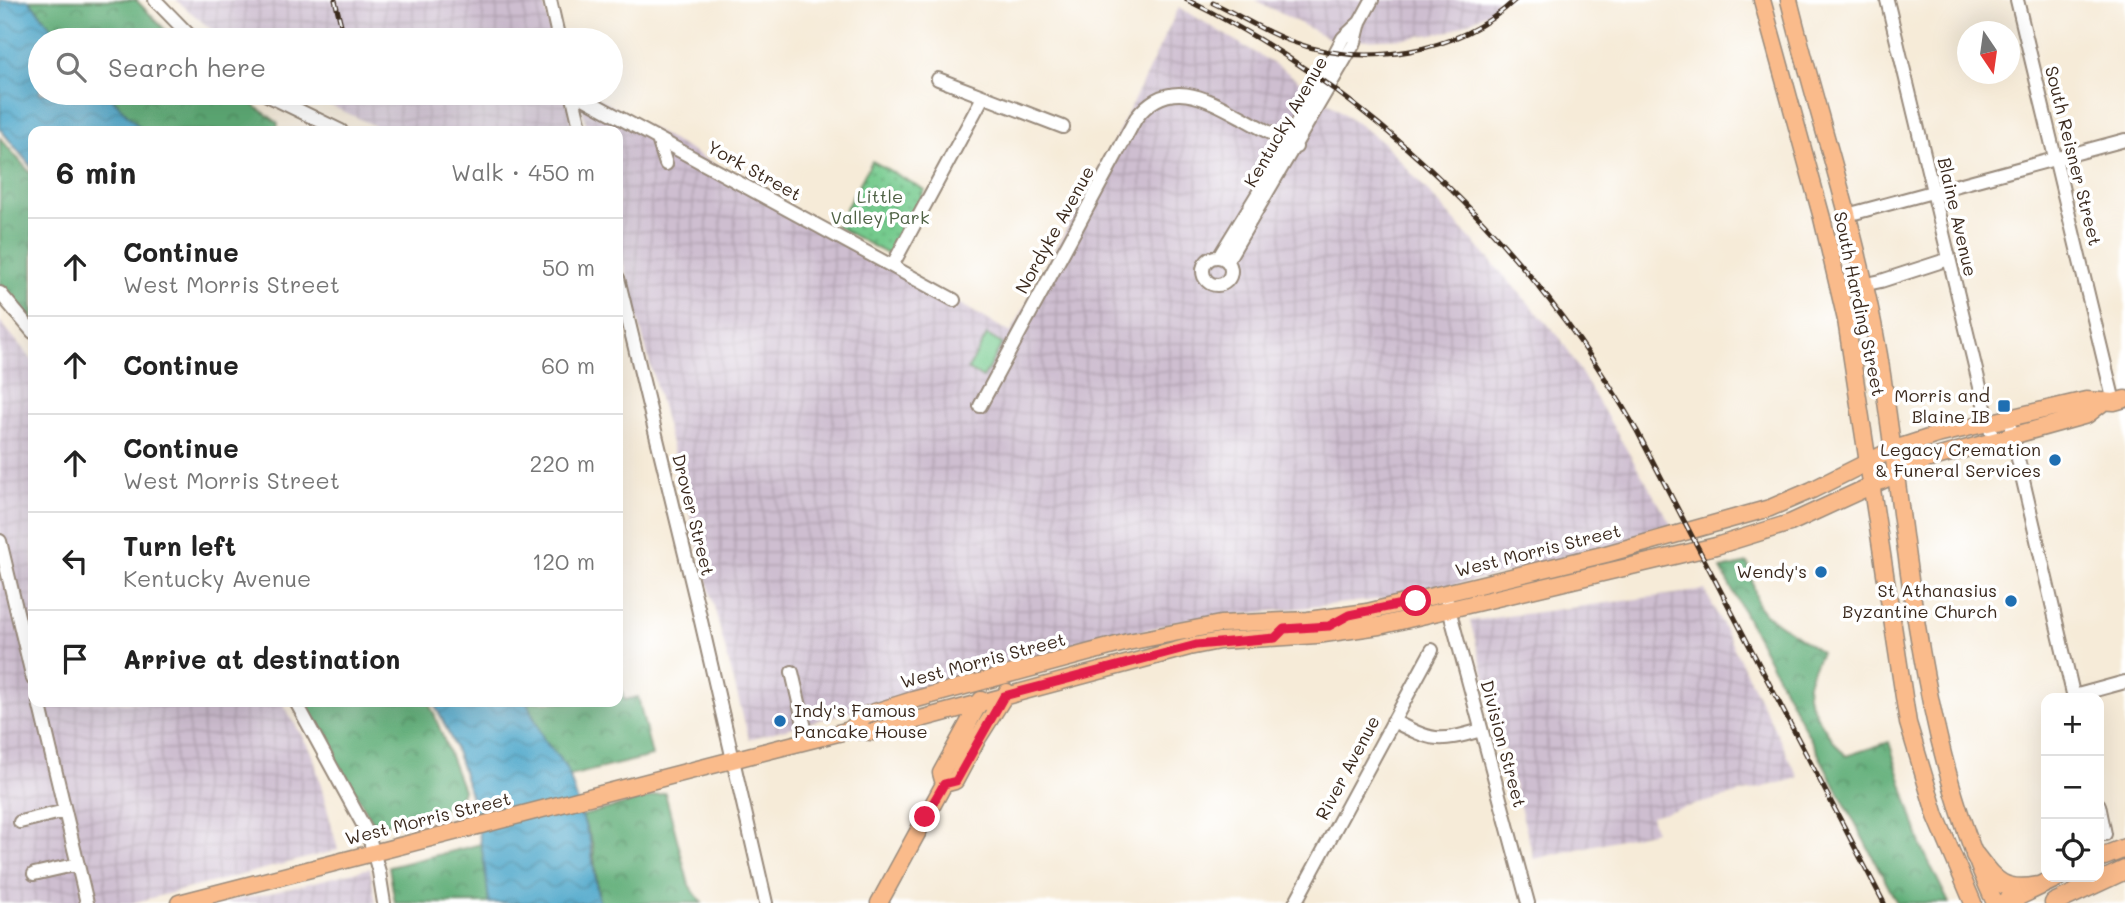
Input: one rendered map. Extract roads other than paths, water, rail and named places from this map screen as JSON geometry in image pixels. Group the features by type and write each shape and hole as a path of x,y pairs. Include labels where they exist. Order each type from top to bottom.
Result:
{"highway":[{"path":"2104,856 2125,848"},
{"path":"1975,855 1992,877 2005,886 2024,889 2038,886"},
{"path":"2054,902 2125,870"},
{"path":"2004,903 2047,882"}],"main road":[{"name":"South Harding Street","path":"1762,0 1839,290 1854,362 1898,666 1911,735 1936,816 1973,903"},
{"name":"South Harding Street","path":"1788,0 1847,215 1873,322 1933,717 1956,800 1995,903"},
{"name":"West Morris Street","path":"179,903 850,730 872,732 1170,652 1219,641 1317,635 1368,628 1606,554 1740,518 1797,497 1894,449 1937,435 2087,400 2115,401"},
{"name":"West Morris Street","path":"850,730 865,715 1021,670 1188,630 1349,615 1447,602 1747,538 1790,523 1896,472 1936,457 2087,415 2115,401"},
{"path":"1275,638 1284,629 1329,626 1349,615"},
{"path":"1170,652 1175,646 1191,640 1243,632 1257,622"},
{"path":"944,784 956,781 1021,670"},
{"path":"879,903 944,784 941,773 995,677"},
{"path":"941,714 953,722 961,736"}],"street":[{"path":"155,0 182,28"},
{"path":"550,0 556,28"},
{"name":"Kentucky Avenue","path":"1223,259 1355,42 1360,22 1372,0"},
{"name":"Blaine Avenue","path":"1887,0 1993,441"},
{"name":"South Reisner Street","path":"2017,0 2115,401"},
{"path":"938,79 1063,127"},
{"name":"Nordyke Avenue","path":"981,406 1136,118 1157,100 1182,94 1206,99 1291,144"},
{"path":"892,266 984,97"},
{"path":"288,105 331,126"},
{"path":"576,105 580,126"},
{"name":"York Street","path":"595,105 954,300"},
{"path":"658,139 666,164"},
{"path":"1847,215 2125,140"},
{"path":"1839,290 1949,259"},
{"path":"0,293 28,326"},
{"name":"Drover Street","path":"623,299 766,903"},
{"path":"2008,417 2073,693"},
{"path":"0,541 28,658"},
{"name":"Division Street","path":"1447,602 1528,903"},
{"name":"River Avenue","path":"1295,903 1432,649"},
{"path":"792,672 808,741"},
{"path":"2088,693 2125,682"},
{"path":"40,707 87,903"},
{"path":"299,707 380,851 384,903"},
{"path":"1393,721 1422,736 1438,740 1481,730"},
{"path":"20,822 65,811"},
{"path":"2102,819 2105,834"},
{"path":"34,874 78,864"}],"water":[{"path":"0,0 29,0 52,28 28,28 28,105 118,105 138,126 28,126 28,163 0,129"},
{"path":"436,707 529,707 544,740 567,768 590,841 599,903 489,903 471,799 445,724"}],"railway":[{"path":"335,0 342,28"},
{"path":"1187,0 1256,38 1322,81 1385,129 1444,182 1499,240 1550,301 1596,365 1637,431 1884,903"},
{"path":"1213,3 1290,41 1348,54 1378,55 1438,44 1466,33 1515,0"}],"place":[{"name":"Morris and Blaine IB","path":"2004,406"},
{"name":"Legacy Cremation & Funeral Services","path":"2055,460"},
{"name":"Wendy's","path":"1821,572"},
{"name":"St Athanasius Byzantine Church","path":"2011,601"},
{"name":"Indy's Famous Pancake House","path":"780,721"}],"park label":[{"name":"Little Valley Park","path":"880,207"}]}
